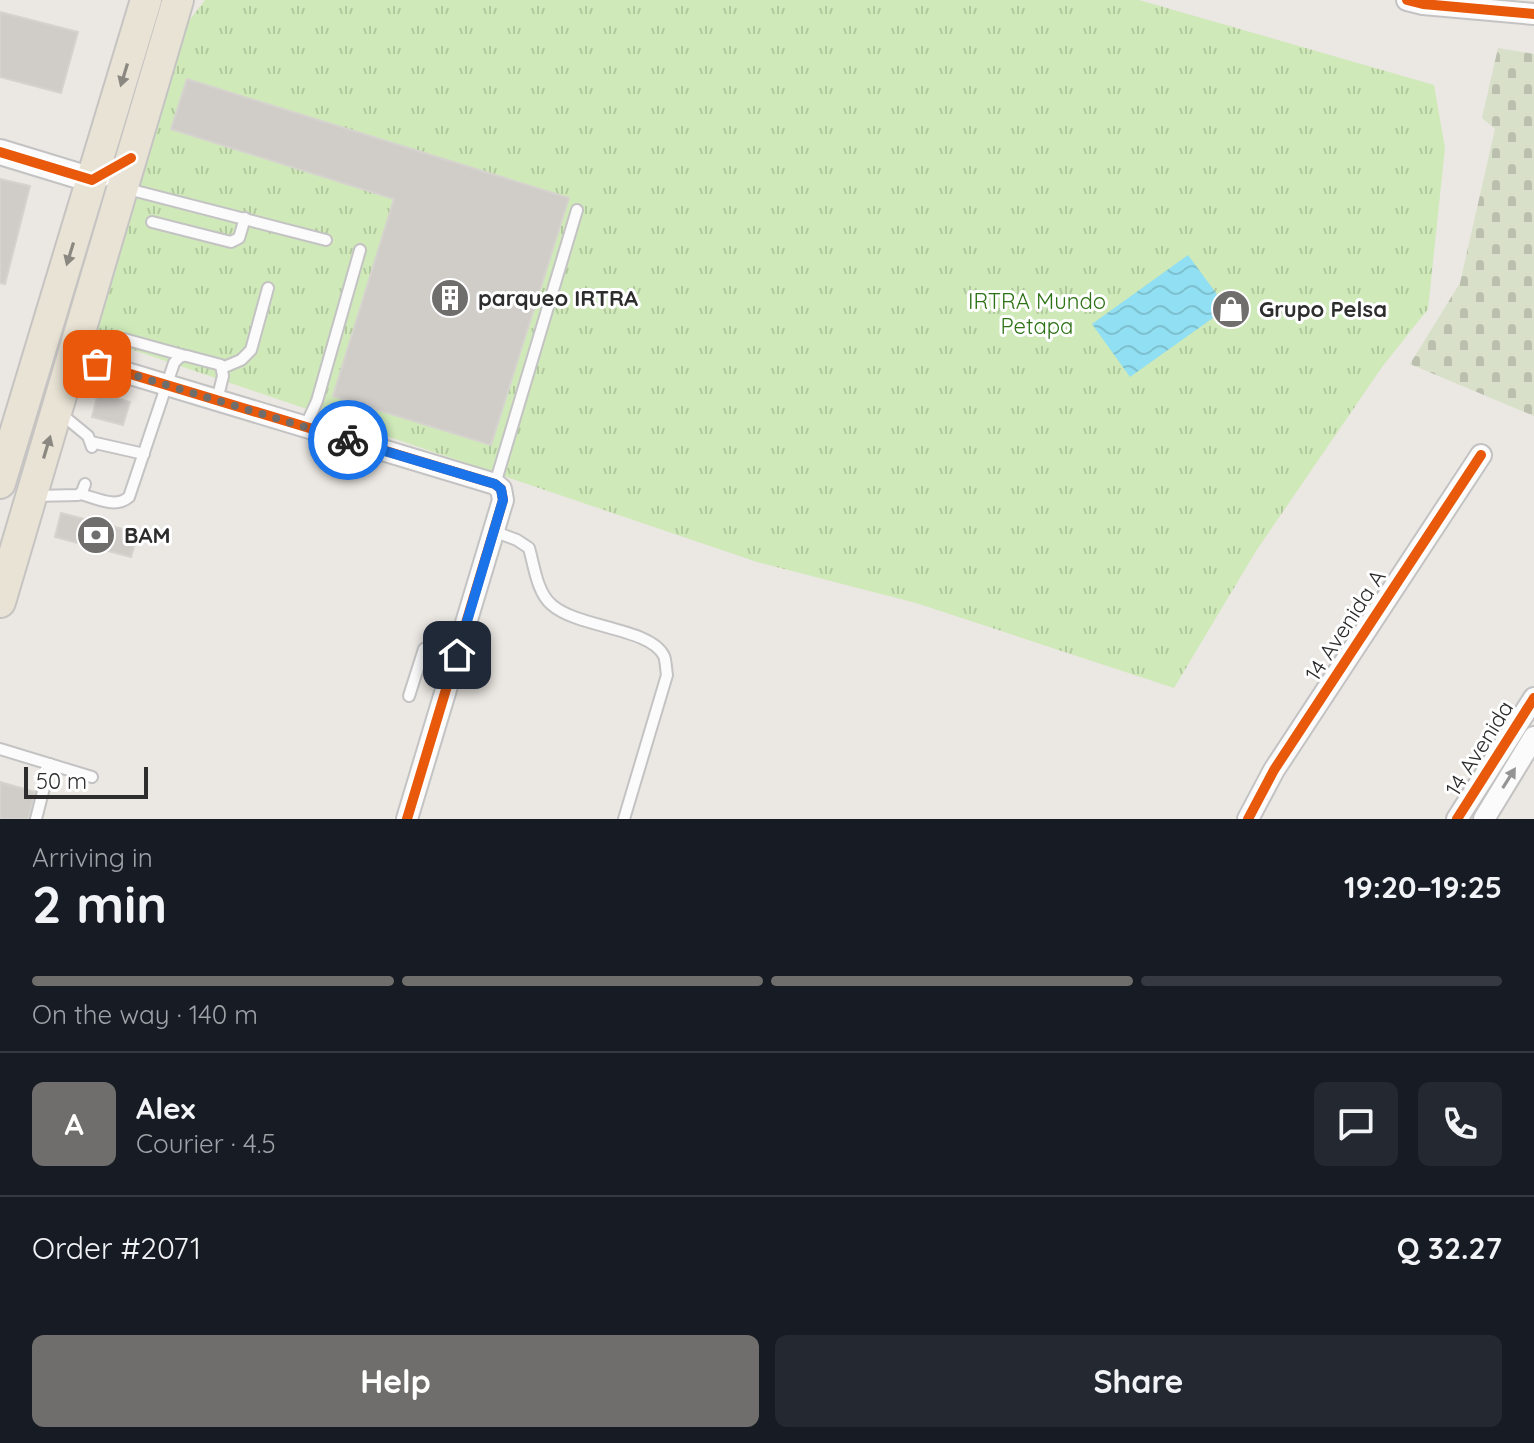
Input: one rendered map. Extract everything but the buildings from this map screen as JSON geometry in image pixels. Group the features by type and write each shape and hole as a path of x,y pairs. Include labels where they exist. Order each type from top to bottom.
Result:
{"main road":[{"path":"0,483 146,0"},
{"path":"0,602 178,0"}],"street":[{"path":"1407,0 1534,14"},
{"path":"0,152 92,180 131,158"},
{"path":"74,357 498,486 503,500 407,819"},
{"name":"14 Avenida A","path":"1248,819 1274,770 1481,455"},
{"name":"14 Avenida","path":"1457,819 1532,706"},
{"name":"14 Avenida","path":"1484,819 1534,737"}],"lane":[{"path":"122,187 326,240"},
{"path":"498,486 577,210"},
{"path":"152,222 231,242 239,238 245,218"},
{"path":"305,427 317,401 360,250"},
{"path":"222,368 247,357 268,288"},
{"path":"124,339 221,365 223,376 217,400"},
{"path":"32,496 83,489 116,503 124,502 129,497 174,363 182,355"},
{"path":"58,410 78,426 92,446 144,454"},
{"path":"493,531 529,548 540,586 550,604 575,619 641,637 664,656 667,675 624,819"},
{"path":"409,696 424,649 429,646 457,655"},
{"path":"0,749 92,777"},
{"path":"36,819 50,764"}],"green space":[{"name":"IRTRA Mundo Petapa","path":"205,0 1139,0 1434,85 1445,148 1428,309 1382,367 1256,551 1174,688 916,603 757,562 92,336 188,22"},
{"path":"1498,48 1534,54 1534,416 1410,364 1460,283 1495,129 1482,118"}],"water":[{"path":"1188,255 1227,308 1130,377 1092,324"}],"cycle path":[{"path":"1407,0 1534,14"},
{"path":"0,152 92,180 131,158"},
{"path":"74,357 495,484 501,489 503,500 407,819"},
{"path":"1248,819 1274,770 1481,455"},
{"path":"1457,819 1534,698"}],"way so far":[{"path":"97,364 348,440"}],"place":[{"name":"parqueo IRTRA","path":"450,298"},
{"name":"Grupo Pelsa","path":"1231,309"},
{"name":"BAM","path":"96,535"}],"route":[{"path":"348,440 495,484 501,489 503,500 457,655"}]}
